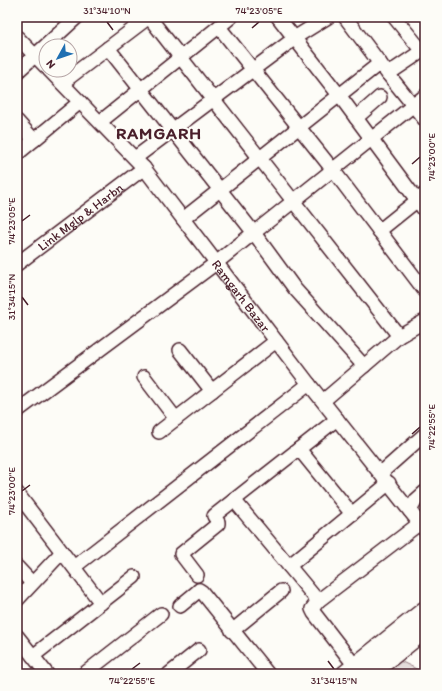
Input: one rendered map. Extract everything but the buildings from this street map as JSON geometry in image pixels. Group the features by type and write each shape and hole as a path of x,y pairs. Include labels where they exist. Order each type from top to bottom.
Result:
{"main road":[{"path":"357,671 425,610"},
{"path":"357,671 425,630"}],"street":[{"path":"17,72 77,17"},
{"path":"62,83 149,17 399,336"},
{"path":"100,122 231,17"},
{"path":"278,17 339,95 371,139 421,197 425,211"},
{"path":"135,158 294,38 328,17"},
{"path":"345,17 425,120"},
{"path":"388,74 423,50 394,17"},
{"path":"219,27 333,170 425,291"},
{"path":"17,37 38,59"},
{"path":"108,48 254,232 295,289 364,366"},
{"path":"183,219 380,63"},
{"name":"Ramgarh Bazar","path":"57,78 144,168 309,384 422,526"},
{"path":"17,411 216,263 425,96"},
{"path":"356,118 380,98"},
{"path":"17,154 80,102"},
{"path":"17,121 34,140"},
{"name":"Link Mglp & Harbn","path":"17,264 144,168"},
{"path":"379,231 421,197"},
{"path":"323,401 399,336 425,321"},
{"path":"160,432 276,341"},
{"path":"180,350 212,391"},
{"path":"144,377 176,419"},
{"path":"74,567 309,384"},
{"path":"197,575 181,554 218,524 214,516 337,418"},
{"path":"289,566 352,514 425,434"},
{"path":"299,449 352,514"},
{"path":"410,511 416,500 425,492"},
{"path":"17,493 101,603"},
{"path":"234,500 318,601"},
{"path":"357,671 312,609 318,601 422,526"},
{"path":"17,600 62,552"},
{"path":"17,567 32,583"},
{"path":"33,656 134,577"},
{"path":"180,606 199,590 268,674"},
{"path":"232,631 281,591"},
{"path":"84,674 161,614"},
{"path":"17,636 47,674"},
{"path":"169,674 199,650"}],"shaded area":[{"path":"400,661 425,673 425,674 386,674"}],"district":[{"name":"RAMGARH","path":"159,133"}]}
